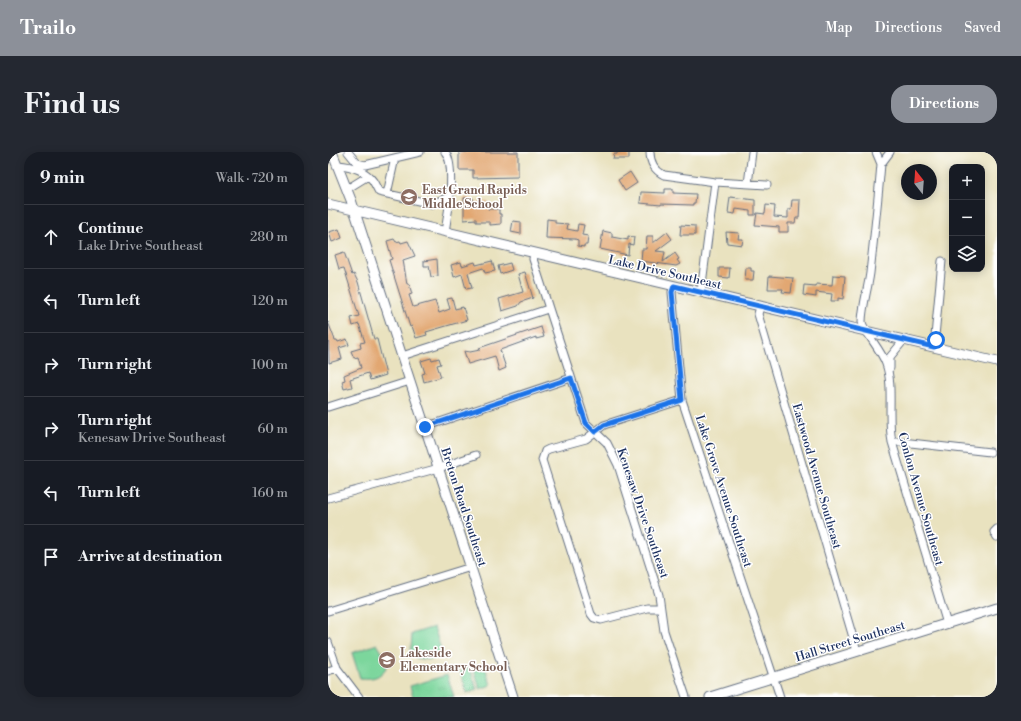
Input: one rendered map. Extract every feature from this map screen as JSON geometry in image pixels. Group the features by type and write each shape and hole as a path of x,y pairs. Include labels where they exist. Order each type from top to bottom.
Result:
{"main road":[{"name":"Breton Road Southeast","path":"332,152 355,211 513,697"},
{"name":"Lake Drive Southeast","path":"328,204 534,254 997,362"},
{"name":"Hall Street Southeast","path":"710,697 997,608"}],"street":[{"path":"348,152 353,160 361,164 370,164 420,152"},
{"path":"444,152 450,163 450,203 445,232"},
{"path":"650,152 653,166 658,172 664,174 715,182 767,185"},
{"path":"748,184 752,152"},
{"path":"867,332 862,322 870,274 881,164 876,152"},
{"path":"881,164 890,152"},
{"path":"387,194 395,158"},
{"path":"338,165 348,166 368,176 379,192 432,204 450,197"},
{"path":"347,189 368,176"},
{"path":"701,292 715,182"},
{"name":"Kenesaw Drive Southeast","path":"534,254 533,259 548,309 586,423 607,443 618,465 659,596 664,631 686,697"},
{"path":"934,347 942,261"},
{"name":"Lake Grove Avenue Southeast","path":"674,286 672,292 682,400 780,697"},
{"name":"Eastwood Avenue Southeast","path":"760,307 758,314 857,651"},
{"path":"402,356 548,309"},
{"name":"Conlon Avenue Southeast","path":"867,332 881,350 890,378"},
{"name":"Conlon Avenue Southeast","path":"904,340 890,357 889,421 892,442 946,624"},
{"path":"425,427 571,378"},
{"path":"328,407 410,381"},
{"path":"660,608 647,608 601,620 594,618 591,614 544,467 542,455 549,449 590,438 604,425 682,400"},
{"path":"892,442 990,452"},
{"path":"328,498 439,468 476,455"},
{"path":"997,529 994,532 997,537"},
{"path":"328,611 471,567"},
{"path":"328,642 337,668 359,697"},
{"path":"328,670 337,668"}],"green space":[{"path":"434,627 442,653 431,660 416,658 411,650 412,634"},
{"path":"377,644 386,659 386,668 378,676 360,678 352,653"},
{"path":"484,664 491,685 480,689 473,667"},
{"path":"470,668 477,690 467,693 460,671"},
{"path":"447,675 454,697 413,697 410,686"}],"building":[{"name":"East Grand Rapids Middle School","path":"459,152 518,152 518,177 473,178 473,170 459,170"},
{"path":"617,152 629,152 629,159 613,159 614,154 617,154"},
{"path":"630,172 637,183 625,191 618,180"},
{"path":"665,189 673,189 673,193 696,194 695,203 693,203 693,205 661,205 640,203 641,192 665,193"},
{"path":"730,197 755,200 755,215 750,215 750,211 736,209 735,214 728,213"},
{"path":"464,198 473,198 473,203 488,202 488,209 499,209 499,214 501,214 501,224 490,225 490,222 476,222 476,219 464,220"},
{"path":"792,200 800,200 799,218 796,218 795,223 788,223 788,232 779,232 779,227 755,225 757,213 765,214 766,205 775,206 774,217 788,218 788,209 791,209"},
{"path":"547,219 555,220 555,223 568,224 567,229 577,231 578,224 584,225 582,235 588,236 587,245 584,245 584,247 578,246 578,240 575,239 546,238"},
{"path":"513,221 521,222 521,234 511,232"},
{"path":"681,225 695,226 695,235 680,235"},
{"path":"339,229 342,238 332,242 329,232"},
{"path":"603,231 612,233 612,237 628,240 628,236 634,237 633,245 629,244 628,255 600,249"},
{"path":"667,232 672,239 656,251 665,252 663,262 675,253 680,264 676,266 641,261 642,249 646,249 647,236 653,236 653,243"},
{"path":"726,232 739,233 738,239 743,239 742,245 727,243"},
{"path":"394,239 396,242 400,241 401,243 408,241 415,256 403,260 407,284 409,284 412,294 409,295 413,307 435,301 439,313 450,309 447,299 452,298 455,309 463,307 467,320 426,332 427,335 416,338 412,326 410,327 389,260 392,259 387,241"},
{"path":"344,252 352,275 354,274 358,282 374,339 377,339 386,375 370,380 368,373 350,379 352,387 344,389 342,381 345,380 344,375 361,368 358,357 354,358 351,351 361,348 360,343 365,342 359,324 353,326 351,318 359,316 344,268 339,269 335,255"},
{"path":"437,259 438,276 431,277 429,266 424,266 424,261"},
{"path":"492,261 495,271 485,273 483,268 468,273 472,288 466,289 462,274 454,277 451,265 461,262 462,266 475,262 476,265"},
{"path":"510,263 512,270 500,274 498,266"},
{"path":"719,268 730,268 729,278 719,277"},
{"path":"746,268 751,268 751,271 754,271 753,280 745,280"},
{"path":"525,272 533,298 521,302 518,306 502,311 499,299 523,292 518,274"},
{"path":"833,275 845,276 843,299 838,298 838,301 831,301 832,294 816,292 816,297 803,295 804,285 832,285"},
{"path":"769,276 793,278 791,293 782,292 783,289 768,289"},
{"path":"328,322 335,340 338,342 347,339 349,345 339,348 342,359 329,363"},
{"path":"541,327 544,337 536,339 536,337 500,350 506,368 499,371 495,356 468,364 464,351 470,352 480,350 479,348"},
{"path":"431,358 432,360 439,358 441,364 437,365 441,377 424,382 422,374 425,373 421,361"}],"place":[{"name":"East Grand Rapids Middle School","path":"409,197"},
{"name":"Lakeside Elementary School","path":"387,660"}],"route":[{"path":"425,427 571,378 586,423 590,429 595,432 598,428 604,425 682,400 672,292 674,286 934,347 936,340"}]}
